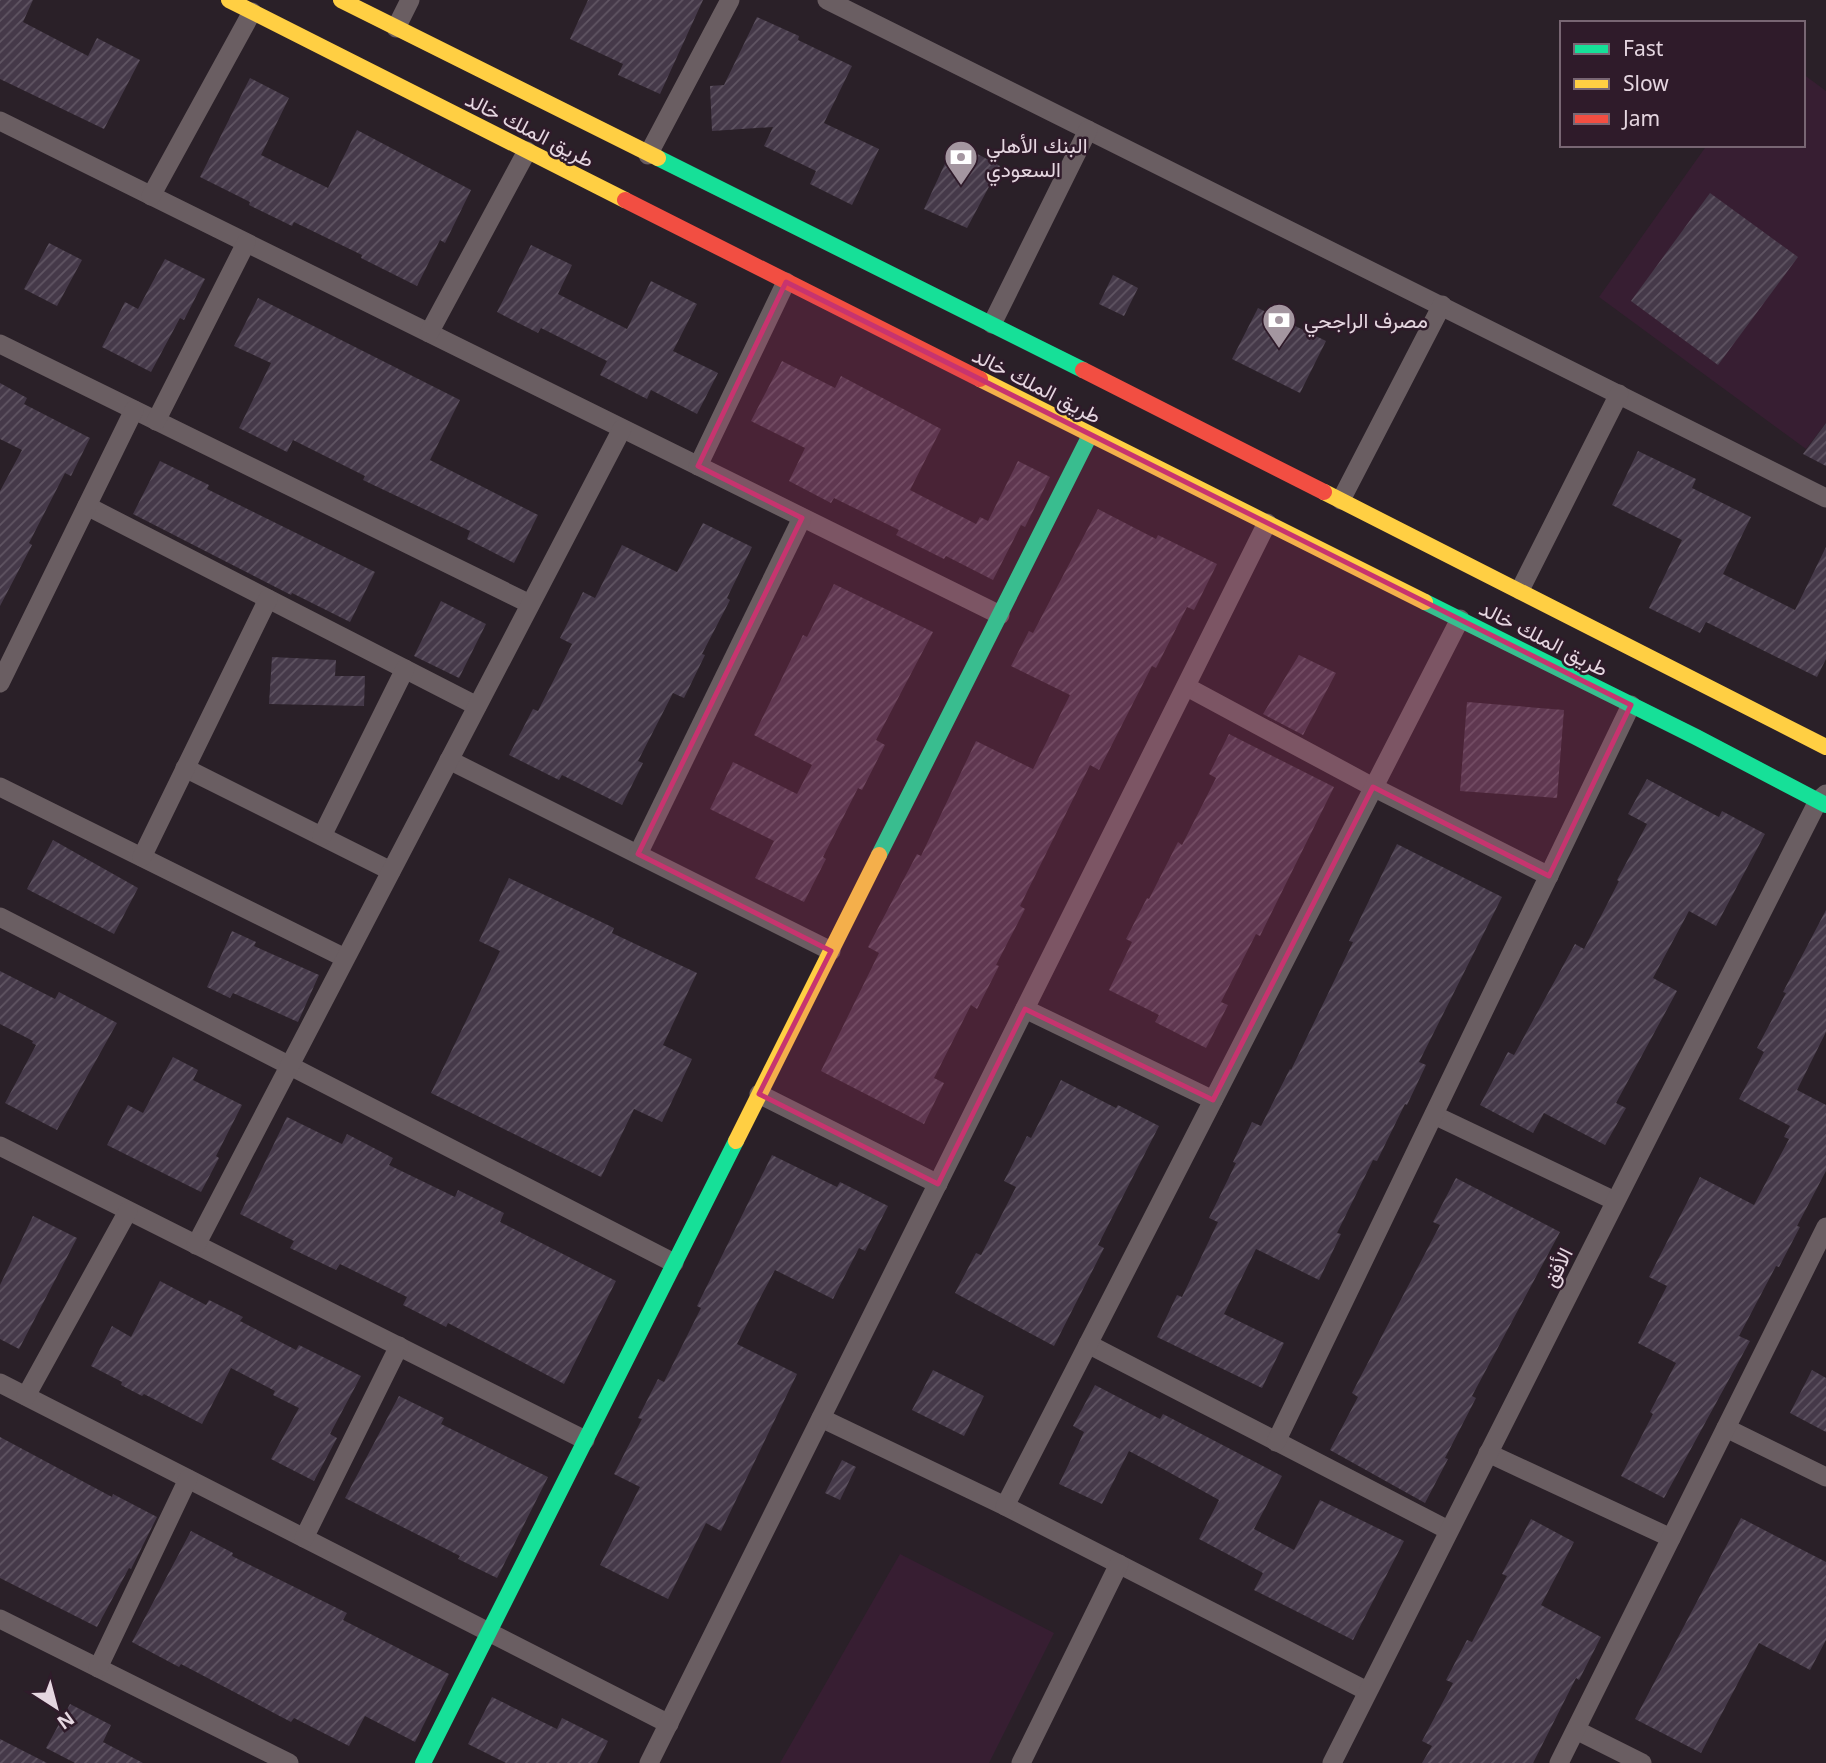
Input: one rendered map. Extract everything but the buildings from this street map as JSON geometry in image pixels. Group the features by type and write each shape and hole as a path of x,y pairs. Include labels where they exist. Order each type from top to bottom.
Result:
{"main road":[{"name":"طريق الملك خالد","path":"229,0 1090,435 1823,800"},
{"name":"طريق الملك خالد","path":"341,0 992,324 1826,747"},
{"path":"423,1763 1090,435"}],"street":[{"path":"397,28 410,0"},
{"path":"648,155 730,0"},
{"path":"827,0 1826,498"},
{"path":"151,196 252,12"},
{"path":"0,121 1000,615"},
{"path":"992,324 1088,130"},
{"path":"429,333 527,151"},
{"path":"156,421 246,243"},
{"path":"698,466 786,282"},
{"path":"1341,500 1442,305"},
{"path":"0,344 530,604"},
{"path":"1520,590 1619,394"},
{"path":"0,683 134,410"},
{"path":"196,1245 622,429"},
{"path":"87,506 477,706"},
{"path":"638,854 802,518"},
{"path":"649,1763 1268,523"},
{"path":"142,857 268,599"},
{"path":"1005,1506 1460,619"},
{"path":"322,836 405,669"},
{"path":"1186,687 1373,787 1549,876"},
{"path":"1276,1442 1632,705"},
{"path":"449,760 831,951"},
{"path":"185,768 391,871"},
{"path":"0,787 345,958"},
{"name":"الأفق","path":"1332,1763 1615,1201 1823,800"},
{"path":"0,917 674,1264"},
{"path":"1025,1009 1213,1100"},
{"path":"759,1094 938,1184"},
{"path":"1434,1115 1615,1201"},
{"path":"0,1146 585,1440"},
{"path":"26,1396 128,1211"},
{"path":"1559,1763 1826,1227"},
{"path":"1088,1344 1448,1530"},
{"path":"304,1538 399,1346"},
{"path":"0,1383 668,1724"},
{"path":"821,1418 1005,1506 1367,1691"},
{"path":"1726,1428 1826,1477"},
{"path":"1488,1453 1671,1538"},
{"path":"98,1668 188,1479"},
{"path":"1021,1763 1119,1564"},
{"path":"2,1625 98,1668 289,1763"},
{"path":"1576,1730 1642,1763"}],"highlighted area":[{"path":"786,282 1631,705 1549,876 1373,787 1213,1100 1025,1009 938,1184 759,1094 831,951 638,854 802,518 698,466"}],"shaded area":[{"path":"1805,75 1826,91 1826,423 1806,449 1599,297 1706,147 1805,147"},
{"path":"900,1554 1054,1633 989,1763 780,1763"}],"traffic: fast":[{"path":"658,158 1083,370"},
{"path":"879,855 1090,435"},
{"path":"1425,602 1826,805"},
{"path":"423,1763 736,1141"}],"traffic: slow":[{"path":"229,0 625,200"},
{"path":"341,0 658,158"},
{"path":"980,379 1425,602"},
{"path":"1324,492 1826,747"},
{"path":"736,1141 879,855"}],"traffic: jam":[{"path":"625,200 980,379"},
{"path":"1083,370 1324,492"}],"place":[{"name":"البنك الأهلي السعودي","path":"961,187"},
{"name":"مصرف الراجحي","path":"1279,350"}]}
